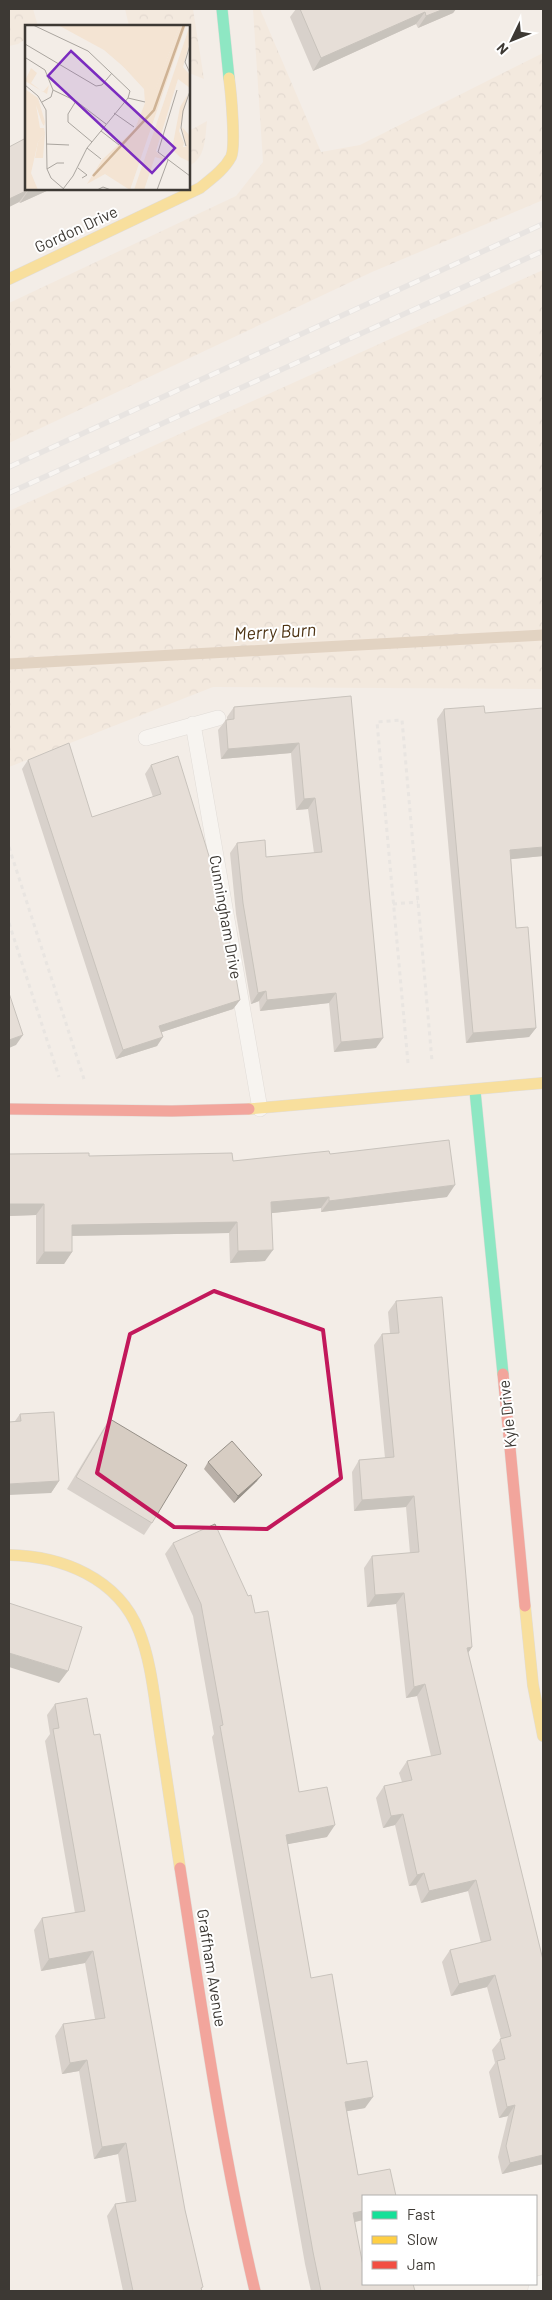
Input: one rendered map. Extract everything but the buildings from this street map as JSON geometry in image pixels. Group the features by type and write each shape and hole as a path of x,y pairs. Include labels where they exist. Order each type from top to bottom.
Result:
{"street":[{"name":"Gordon Drive","path":"9,279 200,188 217,174 232,156 232,105 222,9"},
{"path":"9,1109 260,1109 475,1091 543,1083"},
{"name":"Kyle Drive","path":"475,1091 543,1736"},
{"name":"Graffham Avenue","path":"9,1555 60,1560 87,1571 118,1597 138,1626 149,1667 210,2059 243,2241 255,2291"}],"lane":[{"path":"146,738 218,718"},
{"name":"Cunningham Drive","path":"193,724 260,1109"}],"path":[{"path":"410,1096 377,722 402,720 435,1094"},
{"path":"9,847 94,1110"},
{"path":"393,904 418,902"},
{"path":"9,924 69,1110"}],"highlighted area":[{"path":"214,1291 323,1330 341,1478 267,1529 174,1527 97,1473 130,1334"}],"green space":[{"path":"9,9 33,9 38,25 25,25 25,40 9,46"},
{"path":"125,9 193,9 204,79 190,73 190,25 129,25"},
{"path":"253,9 260,9 321,152 360,145 543,53 543,200 372,272 9,443 9,303 236,196 263,162"},
{"path":"207,121 202,153 190,165 190,130"},
{"path":"543,270 543,689 213,687 9,767 9,511"}],"waterway":[{"name":"Merry Burn","path":"9,664 543,635"}],"railway":[{"path":"9,467 543,224"},
{"path":"9,493 543,251"}],"traffic: fast":[{"path":"222,9 229,78"},
{"path":"475,1091 503,1374"}],"traffic: slow":[{"path":"9,279 200,188 217,174 228,162 232,151 233,119 229,78"},
{"path":"249,1109 543,1083"},
{"path":"9,1555 49,1560 86,1574 103,1584 130,1613 143,1642 154,1691 180,1868"},
{"path":"525,1606 533,1685 543,1736"}],"traffic: jam":[{"path":"9,1109 172,1111 249,1109"},
{"path":"503,1374 525,1606"},
{"path":"180,1868 232,2186 255,2291"}]}
